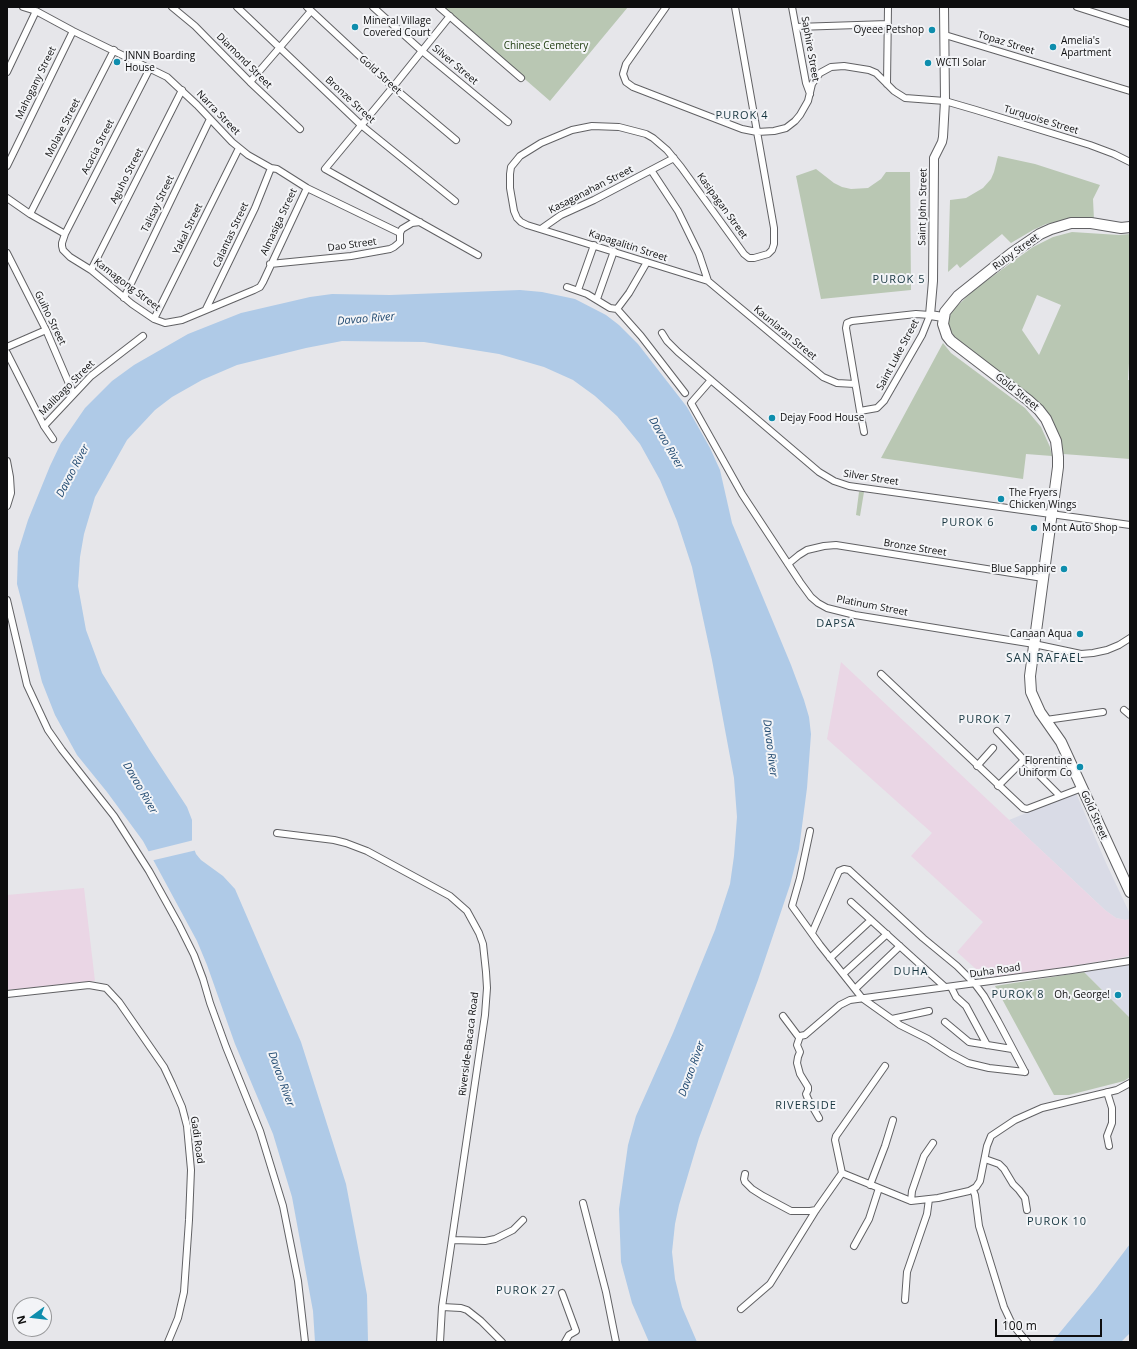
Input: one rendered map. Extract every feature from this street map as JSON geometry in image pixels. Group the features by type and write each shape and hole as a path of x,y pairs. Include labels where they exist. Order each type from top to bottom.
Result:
{"main road":[{"name":"Ruby Street","path":"943,317 948,307 958,296 1012,253 1040,234 1071,223 1092,223 1114,227 1130,227"},
{"name":"Gold Street","path":"943,317 944,330 951,341 1039,410 1046,419 1056,441 1058,457 1052,515 1030,676 1031,692 1036,705 1061,742 1130,892"}],"street":[{"name":"Narra Street","path":"23,7 36,11 73,32 114,50 167,77 198,105 210,119 248,155 271,168 277,169 307,188 400,233"},
{"name":"Diamond Street","path":"172,7 195,26 250,82 300,129"},
{"name":"Bronze Street","path":"237,7 361,125 455,201"},
{"name":"Silver Street","path":"373,7 422,51 508,122"},
{"path":"439,7 521,78"},
{"name":"Turquoise Street","path":"666,7 626,64 623,74 626,82 633,87 742,129 758,132 781,130 791,125 800,115 808,101 812,84 820,73 825,69 844,66 869,70 876,73 894,91 905,98 911,100 945,101 1090,145 1130,162"},
{"name":"Kasipagan Street","path":"541,229 527,225 517,218 510,188 512,167 515,161 523,154 561,134 583,127 611,126 646,134 660,143 674,158 744,254 749,258 764,256 772,250 774,237 758,132 734,7"},
{"name":"Saphire Street","path":"792,7 806,87 810,94"},
{"path":"887,84 888,7"},
{"name":"Saint John Street","path":"930,315 933,281 934,165 936,152 942,142 945,101 944,7"},
{"path":"1077,7 1130,24"},
{"path":"250,82 280,48 309,9"},
{"name":"Gold Street","path":"309,9 393,87 456,140"},
{"path":"7,72 36,11"},
{"path":"450,16 325,169 478,255"},
{"path":"796,27 888,24"},
{"name":"Mahogany Street","path":"7,166 73,32"},
{"name":"Topaz Street","path":"945,35 1130,91"},
{"name":"Molave Street","path":"30,214 114,50"},
{"name":"Acacia Street","path":"65,234 150,68"},
{"name":"Aguho Street","path":"91,270 182,90"},
{"name":"Talisay Street","path":"124,298 210,119"},
{"name":"Yakal Street","path":"154,319 239,148"},
{"name":"Kasaganahan Street","path":"541,229 561,215 594,200 674,158"},
{"name":"Calantas Street","path":"206,309 256,208 271,168"},
{"path":"651,170 678,211 699,254 708,281"},
{"name":"Almasiga Street","path":"270,264 307,188"},
{"path":"7,198 30,214 65,234"},
{"name":"Dao Street","path":"270,264 351,256 390,249 400,242 400,233 402,229 412,223 420,222"},
{"name":"Kapagalitin Street","path":"541,229 708,281"},
{"name":"Kamagong Street","path":"65,234 62,243 63,250 70,257 91,270 137,308 162,323 188,318 260,287 270,264"},
{"path":"578,290 594,245"},
{"path":"597,299 614,251"},
{"name":"Guiho Street","path":"7,253 46,330 73,393"},
{"path":"617,309 629,293 647,262"},
{"name":"Kaunlaran Street","path":"708,281 823,377 837,383 855,384"},
{"path":"567,287 578,290 597,299 610,308 617,309 641,336 685,393"},
{"path":"864,432 846,328 847,323 852,321 916,314 943,317"},
{"name":"Saint Luke Street","path":"860,411 877,408 884,401 922,335 930,315"},
{"path":"7,346 46,330"},
{"name":"Silver Street","path":"662,333 673,347 711,380 819,472 834,481 849,486 1130,525"},
{"name":"Malibago Street","path":"44,426 73,393 91,376 143,336"},
{"path":"7,353 44,426 54,439"},
{"name":"Platinum Street","path":"711,380 691,403 742,494 811,597 818,603 827,608 855,615 1034,644 1067,652 1093,654 1120,645 1130,638"},
{"path":"7,461 11,493 7,506"},
{"name":"Bronze Street","path":"788,564 807,550 824,546 836,546 1043,578"},
{"path":"7,600 27,685 48,730 114,816 149,871 194,955 226,1047 260,1131 283,1206 298,1281 305,1342"},
{"path":"881,674 1024,809 1082,788"},
{"path":"1124,710 1130,715"},
{"path":"1046,720 1103,712"},
{"path":"998,731 1024,760 1060,796"},
{"path":"977,766 993,748"},
{"path":"998,786 1024,760"},
{"path":"810,831 800,878 792,903 793,909 862,998 900,1025 928,1039 968,1063 989,1068 1025,1072 984,996 975,984 958,966 923,938 847,869 842,869 840,871 812,933"},
{"name":"Riverside-Bacaca Road","path":"277,833 334,840 367,850 450,896 467,911 479,932 485,958 486,1002 453,1240 442,1307 440,1342"},
{"path":"851,902 948,987 966,1006 987,1045"},
{"path":"830,958 871,920"},
{"path":"843,974 886,934"},
{"path":"855,989 900,946"},
{"name":"Duha Road","path":"800,1036 805,1035 842,1003 850,1000 975,984 1130,961"},
{"name":"Gadi Road","path":"7,994 90,985 106,988 119,1002 164,1067 172,1084 182,1107 187,1126 191,1170 189,1235 184,1292 178,1318 168,1342"},
{"path":"892,1019 928,1011"},
{"path":"783,1016 798,1036 800,1036 798,1045 800,1052 796,1063 800,1074 808,1087 806,1094 808,1099 819,1118"},
{"path":"945,1022 969,1042 1012,1049"},
{"path":"740,1309 770,1284 816,1210 842,1173 835,1140 836,1136 885,1066"},
{"path":"842,1173 911,1201 930,1199 973,1190 980,1181 991,1136 1015,1120 1042,1108 1107,1092 1121,1088 1130,1083"},
{"path":"1107,1092 1112,1108 1112,1123 1107,1136 1109,1146"},
{"path":"870,1185 893,1120"},
{"path":"911,1201 912,1191 924,1156 932,1144"},
{"path":"985,1159 998,1164 1004,1169 1013,1184 1025,1198 1027,1210"},
{"path":"745,1174 744,1179 752,1189 791,1211 816,1210"},
{"path":"854,1246 869,1219 879,1188"},
{"path":"973,1190 976,1195 979,1226 1004,1306 1012,1324 1027,1342"},
{"path":"905,1300 907,1272 927,1214 930,1199"},
{"path":"583,1203 606,1292 616,1342"},
{"path":"453,1240 496,1240 513,1230 523,1220"},
{"path":"562,1293 576,1331 569,1335 565,1342"},
{"path":"442,1307 461,1308 467,1310 481,1321 502,1342"}],"shaded area":[{"path":"841,662 1105,910 1116,918 1125,920 1130,919 1130,955 1072,966 987,979 957,952 983,922 911,856 932,833 827,739"},
{"path":"1076,793 1130,914 1130,919 1125,920 1116,918 1105,910 1009,820"},
{"path":"84,888 95,981 7,990 7,895"},
{"name":"Oh, George!","path":"1130,964 1130,1018 1084,972"}],"green space":[{"name":"Chinese Cemetery","path":"442,7 628,7 550,101"},
{"path":"998,156 1035,164 1100,185 1093,199 1094,220 1072,219 1046,224 1011,243 1002,234 960,268 957,264 948,272 950,200 966,198 983,188 991,179"},
{"path":"816,169 834,183 851,189 868,188 881,179 886,172 910,172 911,290 821,299 796,176"},
{"path":"1072,232 1119,235 1130,234 1130,346 1128,380 1130,380 1130,459 1063,454 1057,431 1046,410 1033,398 956,339 950,329 948,322 952,311 975,289 1033,247 1053,237","holes":["1037,295 1061,305 1039,355 1022,330"]},
{"path":"943,343 951,353 1025,408 1041,427 1050,447 1052,456 1026,454 1023,479 881,458"},
{"path":"859,492 864,492 860,516 856,515"},
{"path":"1084,972 1130,1018 1130,1077 1124,1081 1069,1095 1054,1095 995,986"}],"water":[{"name":"Davao River","path":"520,290 542,292 575,299 606,315 619,325 638,344 687,407 710,448 720,470 732,523 791,665 809,717 811,734 807,788 799,849 790,885 758,980 699,1138 679,1205 675,1224 672,1252 675,1279 682,1307 697,1342 649,1342 632,1303 621,1262 619,1209 628,1145 636,1116 673,1033 715,930 730,884 737,817 734,778 712,660 692,567 677,521 660,480 640,444 617,416 595,396 573,380 544,367 499,354 424,342 342,341 237,365 202,380 172,397 155,410 127,440 95,497 84,534 80,557 78,586 86,630 102,673 187,807 192,820 192,843 196,854 201,860 223,876 235,889 301,1042 346,1184 367,1295 368,1342 315,1342 313,1311 292,1197 273,1134 235,1044 197,941 143,841 107,792 77,755 55,715 42,682 17,584 18,552 28,520 50,466 61,443 85,408 112,381 134,365 188,334 241,313 310,297 332,294 390,295"},
{"path":"1130,1244 1130,1333 1121,1342 1052,1342 1095,1290"}],"pier":[{"path":"194,840 197,850 150,861 146,852"}],"place":[{"name":"Mineral Village Covered Court","path":"355,27"},
{"name":"Oyeee Petshop","path":"932,30"},
{"name":"Amelia's Apartment","path":"1053,47"},
{"name":"JNNN Boarding House","path":"117,62"},
{"name":"WCTI Solar","path":"928,63"},
{"name":"Dejay Food House","path":"772,418"},
{"name":"The Fryers Chicken Wings","path":"1001,499"},
{"name":"Mont Auto Shop","path":"1034,528"},
{"name":"Blue Sapphire","path":"1064,569"},
{"name":"Canaan Aqua","path":"1080,634"},
{"name":"Florentine Uniform Co","path":"1080,767"},
{"name":"Oh, George!","path":"1118,995"}],"district":[{"name":"PUROK 4","path":"742,116"},
{"name":"PUROK 5","path":"899,280"},
{"name":"PUROK 6","path":"968,523"},
{"name":"DAPSA","path":"836,624"},
{"name":"SAN RAFAEL","path":"1045,659"},
{"name":"PUROK 7","path":"985,720"},
{"name":"DUHA","path":"911,972"},
{"name":"PUROK 8","path":"1018,995"},
{"name":"RIVERSIDE","path":"806,1106"},
{"name":"PUROK 10","path":"1057,1222"},
{"name":"PUROK 27","path":"526,1291"}]}
